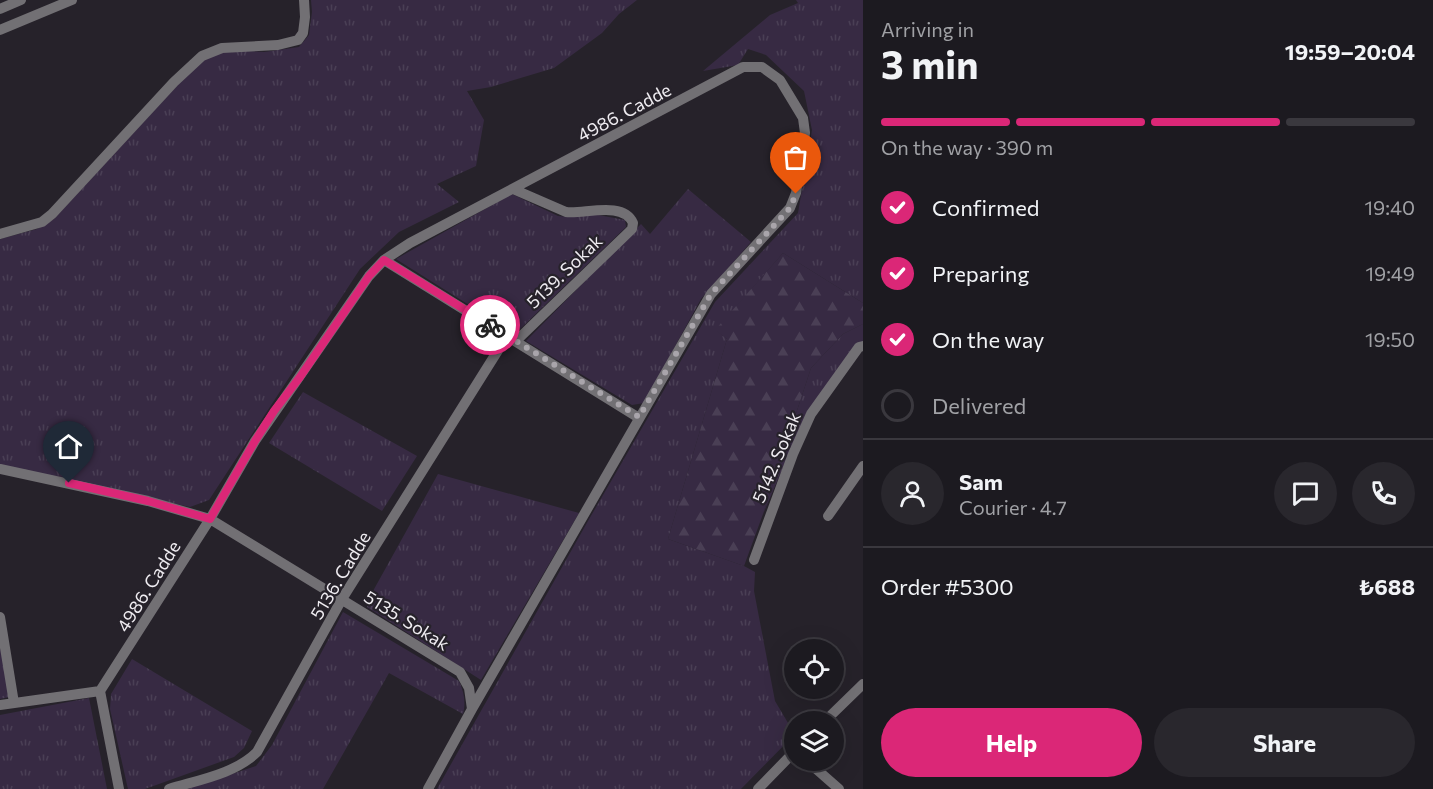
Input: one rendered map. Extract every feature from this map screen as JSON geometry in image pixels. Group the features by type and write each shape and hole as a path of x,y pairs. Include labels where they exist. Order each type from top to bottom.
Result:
{"street":[{"path":"0,9 21,0"},
{"path":"0,30 72,0"},
{"path":"0,234 42,222 52,214 174,82 202,56 222,48 278,45 298,40 303,33 304,0"},
{"name":"4986. Cadde","path":"100,691 210,519 274,411 369,276 384,260 410,243 743,67 762,67 780,81 803,118 805,133 798,183 790,208 711,294 428,789"},
{"name":"5139. Sokak","path":"511,339 632,229 633,224 629,218 607,210 566,212 513,189"},
{"path":"384,260 639,417"},
{"name":"5136. Cadde","path":"170,789 237,767 257,752 342,599 511,339"},
{"name":"5142. Sokak","path":"754,560 793,454 811,414 859,347 863,346"},
{"path":"828,516 863,466"},
{"name":"5135. Sokak","path":"0,469 148,501 210,519 460,672 469,688 472,709"},
{"path":"0,617 14,703"},
{"path":"835,711 863,684"},
{"path":"0,705 100,691 119,789"},
{"path":"758,789 784,762"},
{"path":"819,771 839,789"}],"green space":[{"path":"311,0 637,0 619,14 602,33 554,68 491,87 467,91 484,120 476,166 437,184 459,202 399,232 360,269 209,500 190,507 0,466 0,239 37,229 54,219 197,64 225,49 264,52 299,47 309,35"},
{"path":"796,0 863,0 863,303 783,253 716,330 727,339 668,539 755,572 754,591 775,701 784,716 784,745 741,789 437,789 715,302 798,213 812,130 804,91 766,55 748,49 738,65 703,71 770,15 798,3"},
{"path":"688,189 751,242 701,299 644,403 632,405 526,341 641,224 650,234"},
{"path":"512,194 558,216 593,214 625,220 626,227 515,334 396,259"},
{"path":"783,253 863,303 863,324 843,334 811,368 744,566 668,539 727,339 715,330"},
{"path":"863,324 863,342 807,412 763,514 811,368 843,334"},
{"path":"303,392 417,456 382,511 269,443"},
{"path":"438,474 579,513 481,680 367,607 368,600"},
{"path":"343,612 459,681 464,697 463,714 389,673 323,789 187,789 256,766 272,745"},
{"path":"0,645 9,697 0,699"},
{"path":"132,659 252,731 244,748 234,757 145,789 128,789 110,709 111,694"},
{"path":"89,698 107,789 0,789 0,715"}],"way so far":[{"path":"490,325 639,417 711,294 790,208 796,194"}],"route":[{"path":"69,483 148,501 210,519 274,411 369,276 384,260 490,325"}]}
